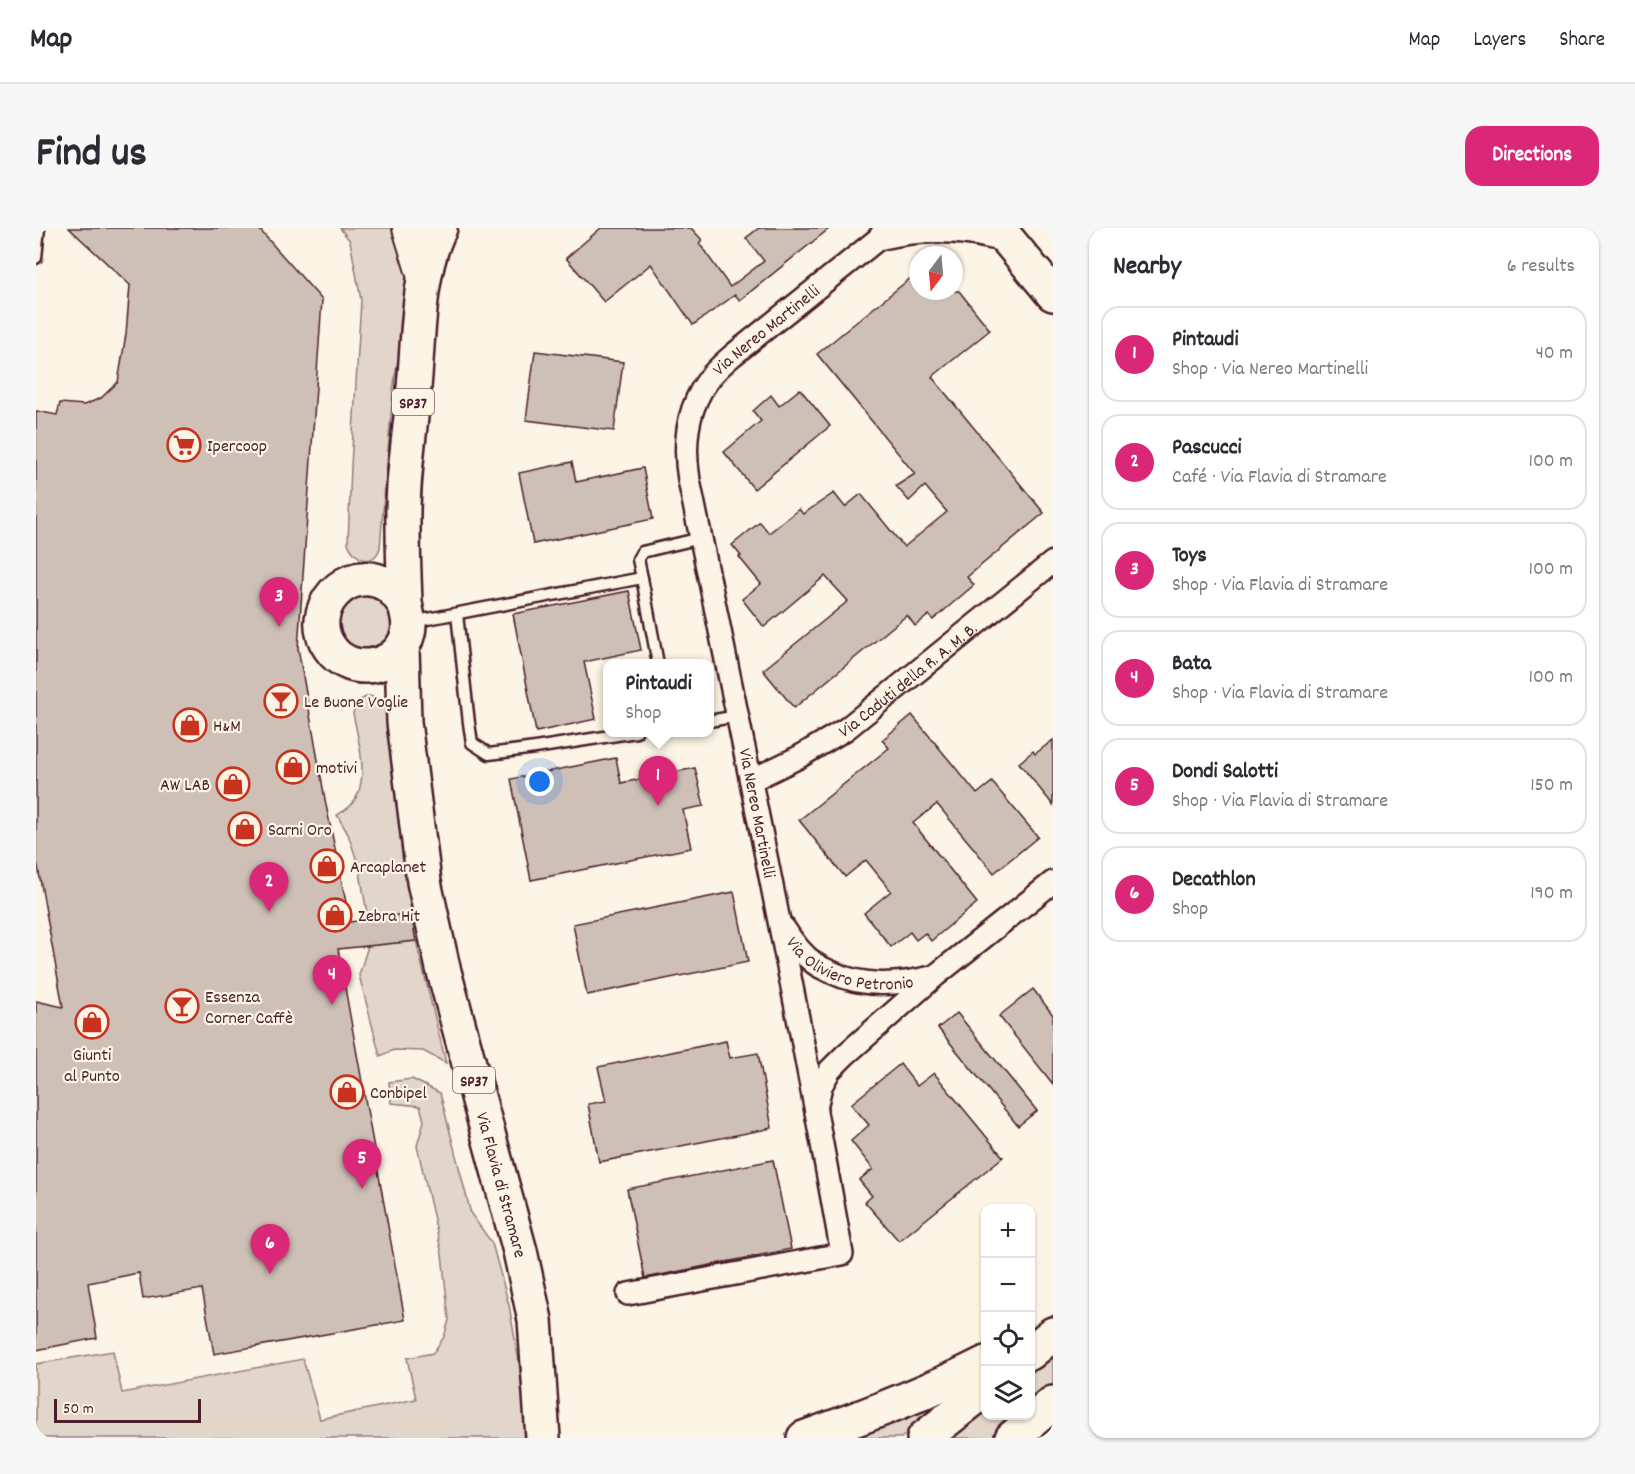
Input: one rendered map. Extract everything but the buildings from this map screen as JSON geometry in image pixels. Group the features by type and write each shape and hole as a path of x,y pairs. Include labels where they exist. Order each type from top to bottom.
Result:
{"main road":[{"path":"408,228 424,280"},
{"name":"Via Flavia di Stramare","path":"440,228 424,280 407,451 403,524 406,625 404,722 424,882 443,968 520,1251 535,1320 543,1438"},
{"path":"1005,236 1053,294"},
{"name":"Via Flavia di Stramare","path":"372,580 383,572 391,559 403,524"},
{"path":"358,580 372,580 386,584 397,593 406,625 393,657 380,664 367,667 346,663 336,656 323,634 321,620 325,606 333,594 344,585 358,580"},
{"name":"Via Flavia di Stramare","path":"367,667 386,688 404,722"},
{"path":"1035,1335 1053,1324"},
{"path":"1035,1349 1053,1334"},
{"path":"804,1438 882,1410 981,1366"},
{"path":"924,1438 981,1393"},
{"path":"1012,1438 1053,1403"}],"street":[{"name":"Via Nereo Martinelli","path":"628,1294 842,1254 816,1107 752,780 685,458 688,424 700,394 711,376 733,355 882,234 932,229 963,231 995,238 1005,236"},
{"name":"Via Caduti della R. A. M. B.","path":"752,780 799,757 846,729 1053,562"},
{"name":"Via Oliviero Petronio","path":"816,1107 821,1086 830,1070 845,1055 935,976 1053,882"},
{"name":"Via Oliviero Petronio","path":"779,919 795,945 815,964 844,978 880,985 907,983 935,976"}],"lane":[{"path":"36,258 39,228"},
{"path":"657,659 638,559 642,552 701,538"},
{"path":"406,625 642,578"},
{"path":"457,614 472,742 489,754 604,737"},
{"path":"714,720 738,716"}],"shaded area":[{"path":"340,228 398,228 408,275 406,310 393,390 380,548 373,558 368,560 355,554 348,543 361,300 350,241"},
{"path":"373,594 388,606 394,625 386,642 379,647 361,651 344,643 336,627 339,608 353,595"},
{"path":"369,696 380,700 388,709 406,848 411,913 446,1063 423,1051 394,1050 380,1056 359,975 368,946 368,919 359,867 348,834 337,815 352,804 361,783 360,747 353,713 358,702"},
{"path":"412,1079 440,1093 471,1214 492,1243 509,1305 519,1362 525,1438 36,1438 36,1364 113,1351 122,1393 303,1359 320,1419 416,1399 407,1358 433,1353 444,1337 449,1320 442,1254 417,1146 424,1121 420,1106 391,1103 389,1082"},
{"path":"1053,1350 1053,1438 943,1438 981,1407 981,1420 1035,1420 1035,1365"},
{"path":"958,1392 901,1438 835,1438"}],"place":[{"name":"Ipercoop","path":"184,445"},
{"name":"Toys","path":"279,627"},
{"name":"Le Buone Voglie","path":"281,701"},
{"name":"H&M","path":"190,725"},
{"name":"motivi","path":"293,767"},
{"name":"AW LAB","path":"233,784"},
{"name":"Pintaudi","path":"658,806"},
{"name":"Sarni Oro","path":"245,829"},
{"name":"Arcaplanet","path":"327,866"},
{"name":"Pascucci","path":"269,912"},
{"name":"Zebra Hit","path":"335,915"},
{"name":"Bata","path":"332,1005"},
{"name":"Essenza Corner Caffè","path":"182,1006"},
{"name":"Giunti al Punto","path":"92,1022"},
{"name":"Conbipel","path":"347,1092"},
{"name":"Dondi Salotti","path":"362,1189"},
{"name":"Decathlon","path":"270,1274"}]}
